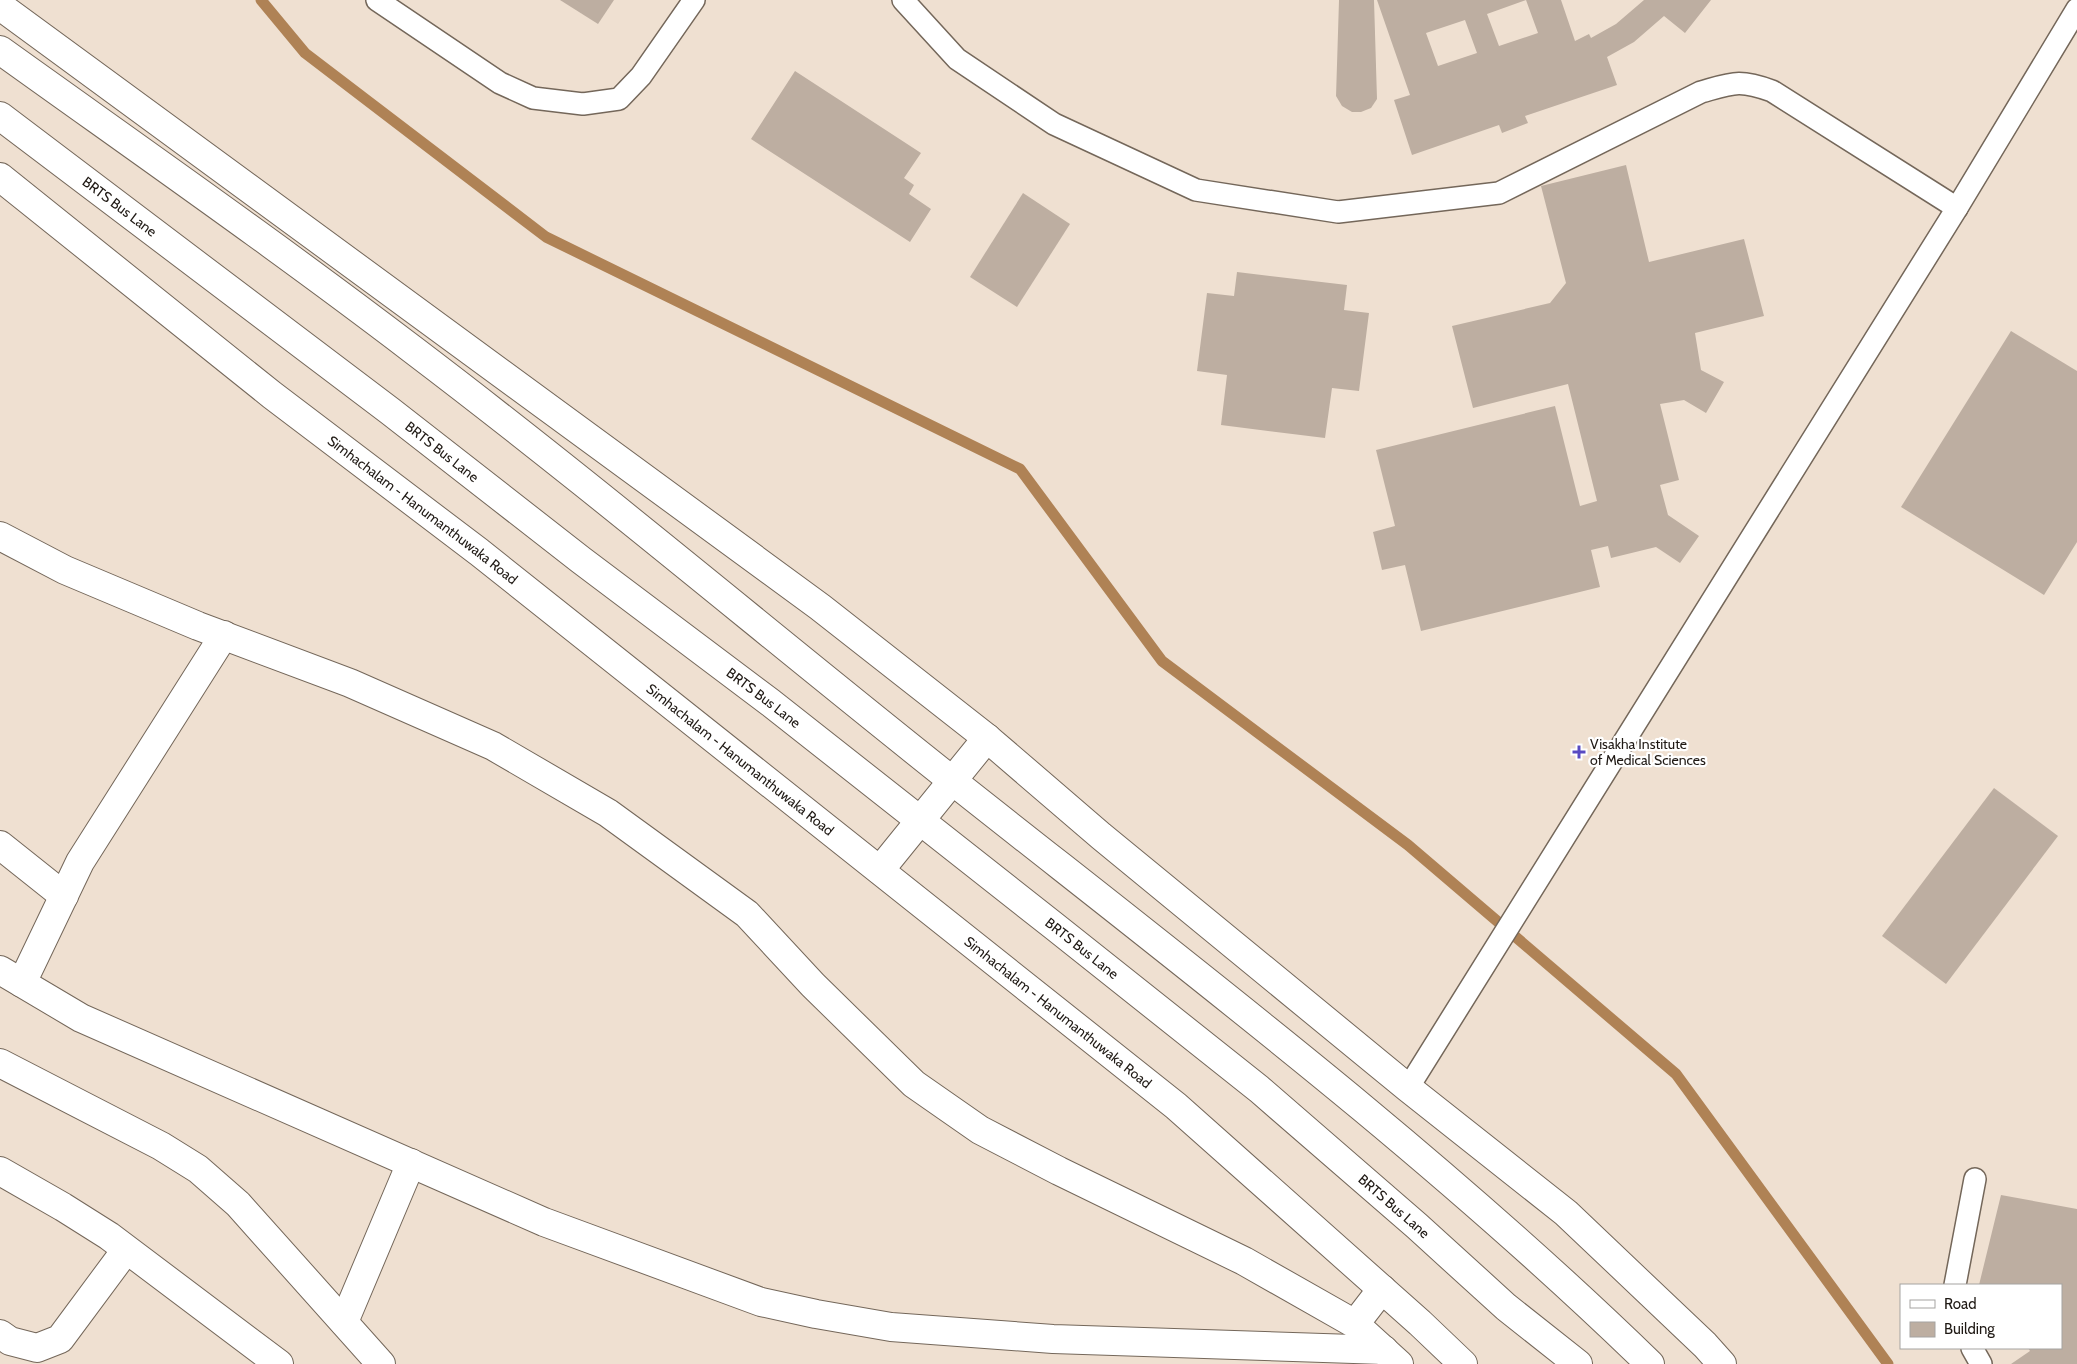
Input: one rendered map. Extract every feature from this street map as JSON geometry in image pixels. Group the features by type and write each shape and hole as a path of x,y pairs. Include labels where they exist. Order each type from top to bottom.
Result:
{"street":[{"path":"0,6 820,607 987,738 1101,836 1408,1088 1566,1213 1705,1345 1722,1364"},
{"path":"0,50 413,349 734,603 1402,1140 1607,1323 1650,1364"},
{"name":"BRTS Bus Lane","path":"0,116 382,405 581,560 771,704 1259,1089 1402,1213 1506,1307 1578,1364"},
{"name":"Simhachalam - Hanumanthuwaka Road","path":"0,177 272,395 479,552 1176,1106 1382,1289 1463,1364"},
{"path":"0,536 65,570 224,636 350,683 493,746 608,813 747,914 813,985 914,1084 980,1130 1059,1172 1244,1261 1354,1324 1391,1357"},
{"path":"224,636 80,862 64,896 11,976 82,1018 544,1222 760,1302 891,1327 1053,1339 1103,1352 1391,1357"},
{"path":"880,870 921,822 952,780 987,738"},
{"path":"0,845 64,896"},
{"path":"0,1063 161,1146 198,1169 238,1204 344,1322 374,1361"},
{"path":"344,1322 411,1164"},
{"path":"0,1171 109,1236 279,1364"},
{"path":"0,1334 46,1356 126,1250"},
{"path":"1354,1324 1382,1289"},
{"name":"BRTS Bus Lane","path":"1506,1307 1551,1364"}],"lane":[{"path":"378,0 500,84 533,98 583,104 619,99 641,76 694,0"},
{"path":"903,0 957,59 1054,124 1196,190 1338,212 1499,193 1701,92 1736,82 1754,84 1772,91 1958,208"},
{"path":"1408,1088 1958,208 2077,9"},
{"path":"1955,1284 1975,1179"},
{"path":"1972,1349 1980,1364"}],"building":[{"path":"560,0 614,0 598,24"},
{"path":"1339,0 1374,0 1377,99 1371,108 1361,112 1352,112 1342,106 1336,96"},
{"path":"1377,0 1526,0 1561,0 1575,41 1589,34 1591,38 1616,24 1644,0 1711,0 1685,33 1664,16 1634,42 1607,57 1617,85 1525,116 1528,123 1502,133 1499,125 1412,155 1394,100 1410,95","holes":["1526,0 1538,33 1499,46 1487,14","1465,20 1477,53 1438,66 1426,33"]},
{"path":"795,71 921,153 904,178 914,185 909,194 931,209 910,242 751,139"},
{"path":"1626,165 1649,262 1744,239 1764,316 1695,333 1701,370 1724,382 1706,413 1684,400 1660,404 1679,480 1660,485 1668,515 1699,536 1680,563 1656,547 1611,558 1608,546 1591,550 1600,587 1421,631 1405,565 1382,570 1373,532 1395,526 1376,450 1555,406 1580,506 1597,501 1568,384 1473,408 1452,326 1550,303 1566,283 1541,186"},
{"path":"1023,193 1070,224 1017,307 970,277"},
{"path":"1237,272 1347,285 1344,310 1369,313 1359,391 1332,388 1325,438 1221,425 1227,375 1197,371 1207,293 1234,296"},
{"path":"2011,331 2077,371 2077,542 2044,595 1901,507"},
{"path":"1994,788 2058,836 1946,984 1882,936"},
{"path":"2001,1195 2077,1209 2077,1364 2011,1364 2030,1351 2029,1349 2062,1349 2062,1284 1979,1284"}],"waterway":[{"path":"261,0 305,53 546,237 1020,469 1162,661 1408,845 1676,1074 1888,1364"}],"place":[{"name":"Visakha Institute of Medical Sciences","path":"1579,752"}]}
